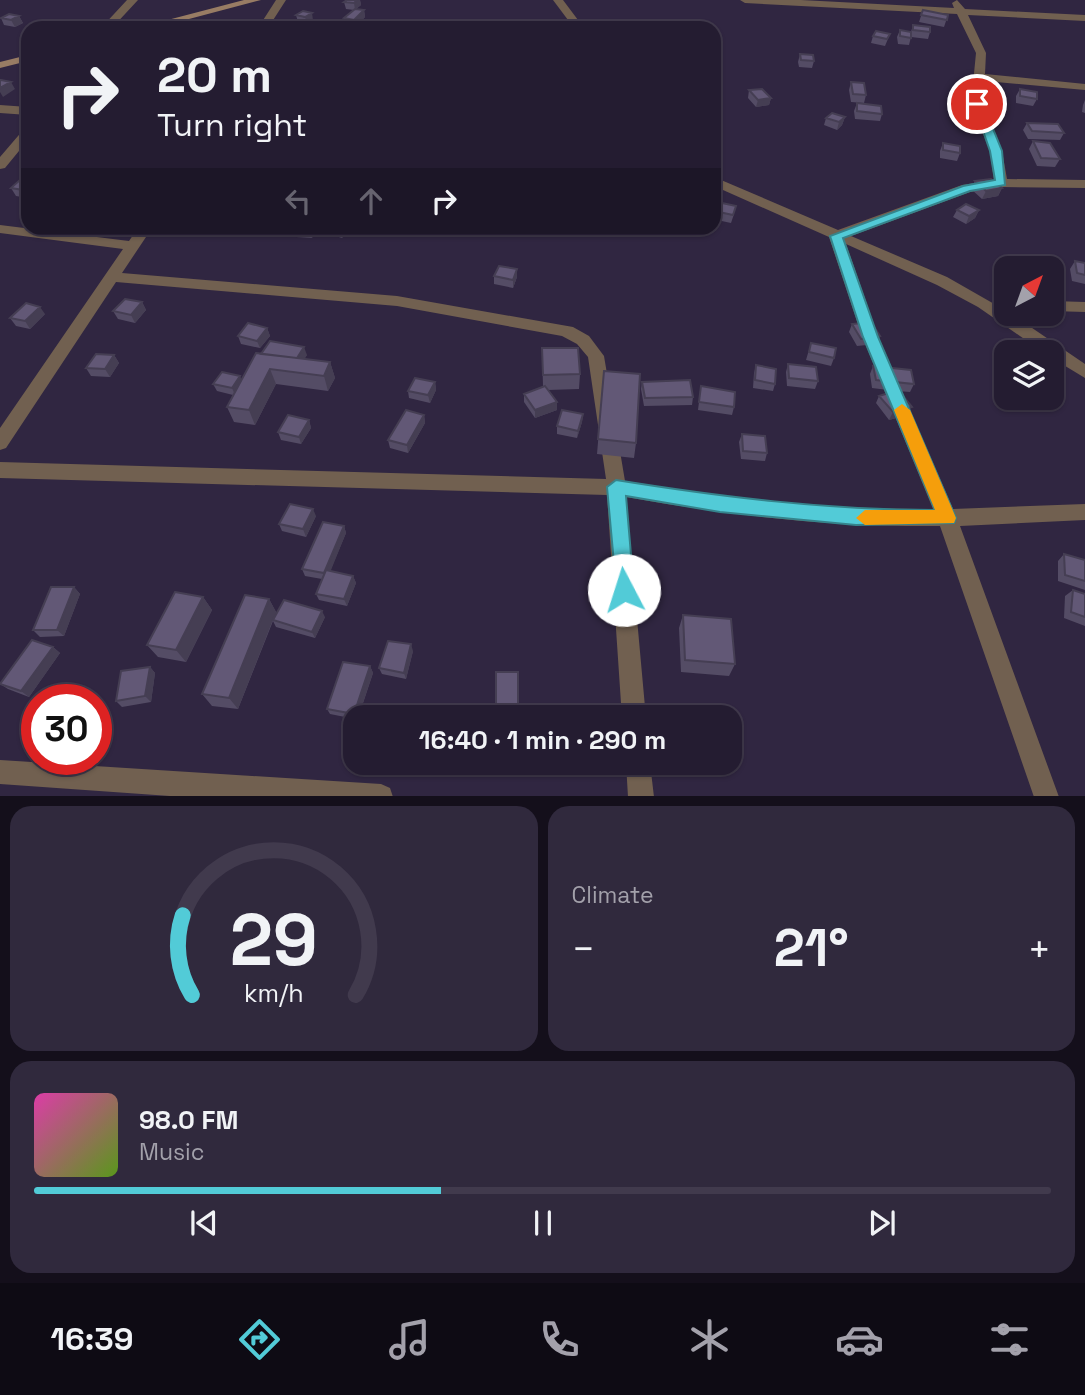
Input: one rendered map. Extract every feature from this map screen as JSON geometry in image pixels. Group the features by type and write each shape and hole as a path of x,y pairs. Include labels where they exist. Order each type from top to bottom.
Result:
{"main road":[{"path":"170,21 256,0"},
{"path":"0,65 21,60"}],"street":[{"path":"113,21 133,0"},
{"path":"268,21 281,0"},
{"path":"558,0 574,21"},
{"path":"745,0 959,6 1085,18"},
{"path":"959,6 981,53 977,104 996,151 1001,183"},
{"path":"979,77 1085,87"},
{"path":"0,109 21,110"},
{"path":"0,164 21,140"},
{"path":"836,236 967,188 1001,183 1085,184"},
{"path":"721,184 942,281 984,303 1085,372"},
{"path":"0,229 21,232"},
{"path":"47,235 134,246"},
{"path":"0,443 141,235"},
{"path":"836,236 870,337 947,518 1047,796"},
{"path":"113,277 397,301 567,331 583,340 596,356 613,453 634,705"},
{"path":"984,303 994,303"},
{"path":"1064,306 1085,307"},
{"path":"0,470 616,487 720,505 843,516 947,518 1085,512"},
{"path":"0,772 381,796"},
{"path":"639,775 641,796"}],"building":[{"path":"355,9 364,10 354,20 344,18"},
{"path":"923,10 948,15 947,20 921,15"},
{"path":"303,11 312,13 305,17 296,15"},
{"path":"9,14 19,16 11,20 1,18"},
{"path":"913,25 930,27 930,32 913,30"},
{"path":"900,30 911,32 911,38 900,36"},
{"path":"876,31 890,34 887,39 873,36"},
{"path":"800,54 813,55 814,61 801,60"},
{"path":"1,80 11,82 0,88"},
{"path":"851,82 864,83 866,95 853,94"},
{"path":"762,89 771,98 758,100 749,90"},
{"path":"1020,89 1037,92 1037,99 1020,96"},
{"path":"857,103 881,106 882,114 857,111"},
{"path":"832,113 845,117 839,122 826,118"},
{"path":"1027,123 1058,124 1064,133 1032,131"},
{"path":"1033,141 1050,143 1060,159 1041,158"},
{"path":"943,143 960,146 960,153 943,150"},
{"path":"21,179 21,190 11,188"},
{"path":"991,179 1002,188 986,191 975,181"},
{"path":"722,203 736,206 733,215 721,212"},
{"path":"966,204 979,210 969,216 957,210"},
{"path":"1075,261 1085,263 1085,275 1077,273"},
{"path":"499,266 517,269 513,280 494,276"},
{"path":"125,299 142,302 131,315 113,311"},
{"path":"26,303 40,307 25,321 10,318"},
{"path":"871,322 880,336 861,339 852,324"},
{"path":"248,323 267,328 257,341 238,336"},
{"path":"270,341 304,347 297,358 261,354"},
{"path":"811,343 836,348 834,358 809,352"},
{"path":"542,348 578,348 580,374 543,375"},
{"path":"256,353 330,362 324,376 270,369 249,410 227,407"},
{"path":"96,354 114,355 105,369 86,368"},
{"path":"788,364 816,367 818,381 789,378"},
{"path":"756,365 776,369 775,384 755,380"},
{"path":"873,366 911,370 914,384 876,380"},
{"path":"604,371 640,374 636,443 598,439"},
{"path":"222,372 240,376 232,388 213,384"},
{"path":"415,378 435,382 428,395 408,391"},
{"path":"690,380 693,397 645,398 642,382"},
{"path":"545,386 557,402 535,410 524,394"},
{"path":"701,386 735,392 734,407 699,402"},
{"path":"898,390 912,407 893,412 879,396"},
{"path":"406,410 424,415 407,445 388,440"},
{"path":"562,410 583,414 578,431 557,426"},
{"path":"288,415 309,420 299,437 278,432"},
{"path":"742,434 765,436 767,453 743,451"},
{"path":"290,504 313,509 303,529 279,524"},
{"path":"323,522 344,526 324,573 302,569"},
{"path":"1064,554 1085,560 1085,581 1065,575"},
{"path":"326,570 353,576 344,599 316,594"},
{"path":"51,587 74,587 57,630 33,630"},
{"path":"1073,590 1085,594 1085,617 1071,612"},
{"path":"175,592 203,597 176,650 147,645"},
{"path":"245,595 269,599 229,698 202,694"},
{"path":"284,600 322,611 312,632 273,620"},
{"path":"683,615 731,619 735,664 685,660"},
{"path":"32,640 53,647 26,684 21,684 21,691 0,684"},
{"path":"388,641 411,644 404,673 379,668"},
{"path":"343,662 370,666 357,705 343,705 343,712 327,709"},
{"path":"150,667 145,696 116,701 121,671"},
{"path":"496,672 518,672 518,705 496,705"}],"slow traffic":[{"path":"865,518 947,518 902,410"}],"route":[{"path":"624,590 616,487 720,505 856,518 947,518 870,337 836,236 967,188 1001,183 996,151 977,104"}]}
